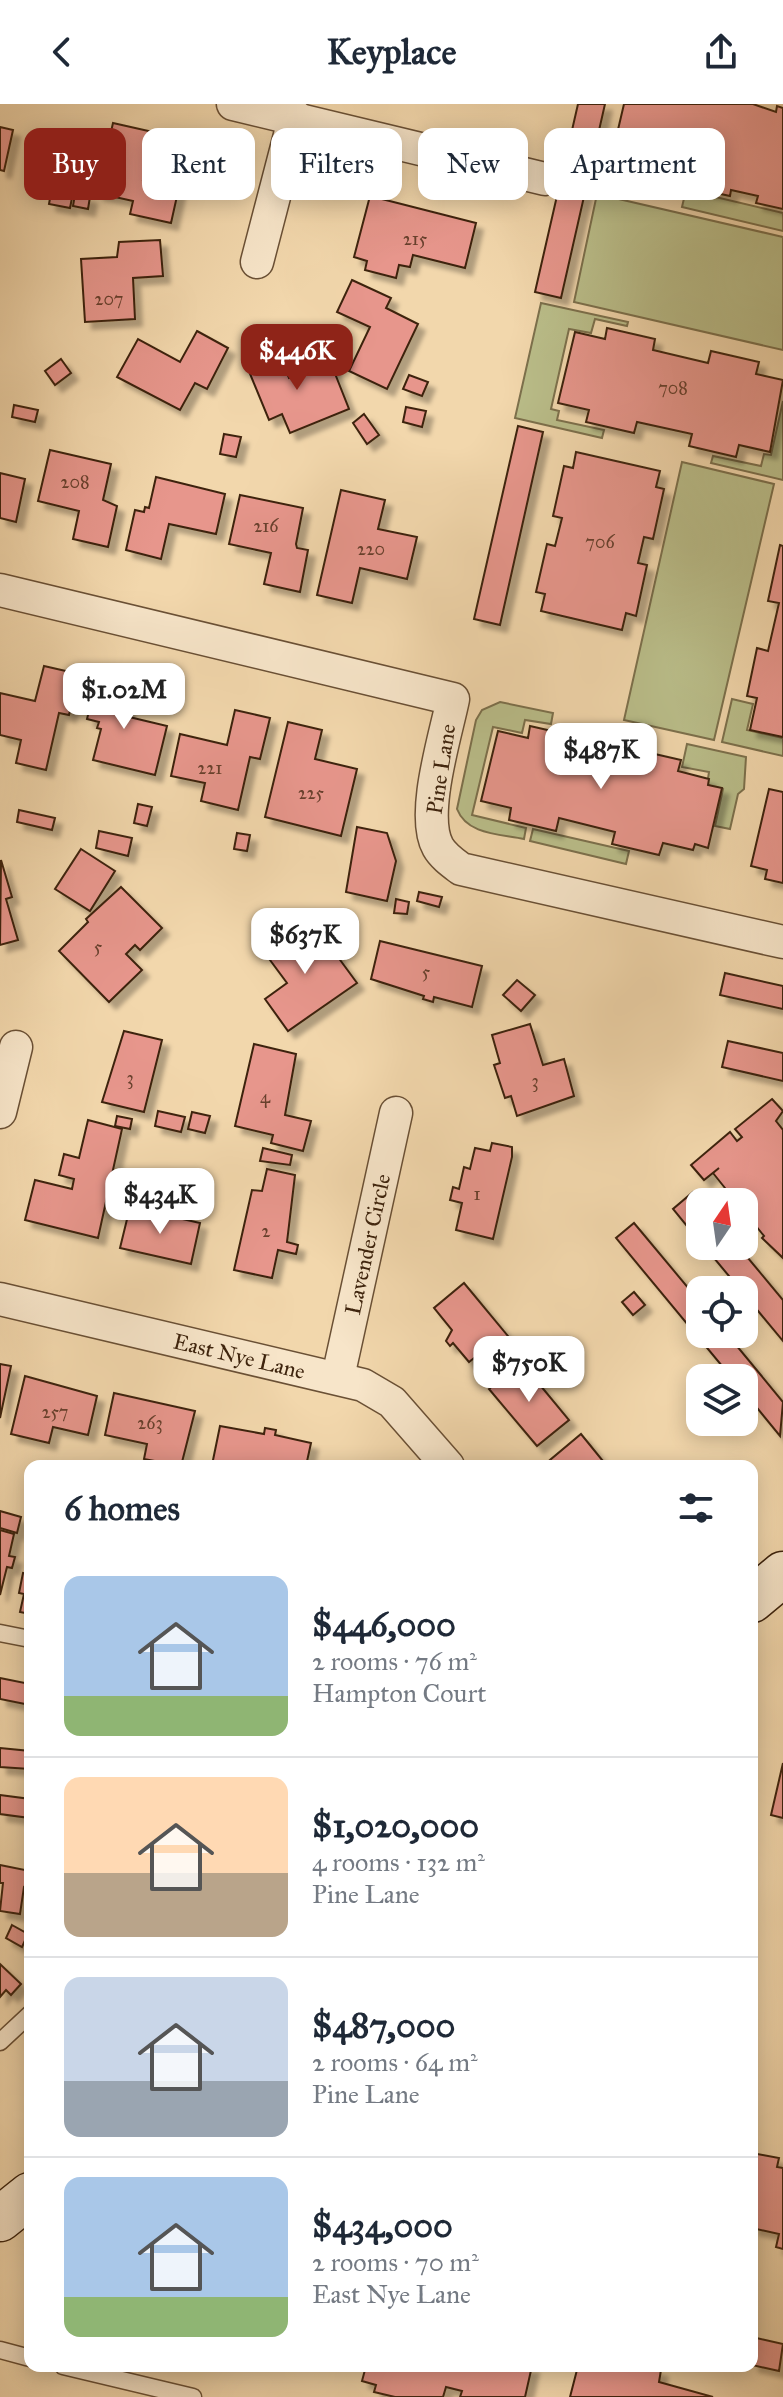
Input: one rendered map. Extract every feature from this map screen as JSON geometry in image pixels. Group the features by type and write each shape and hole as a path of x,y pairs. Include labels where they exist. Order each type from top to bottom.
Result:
{"street":[{"path":"233,104 295,116 544,179"},
{"path":"257,262 295,116"},
{"name":"Pine Lane","path":"0,590 453,699 435,786 432,829 438,847 461,869 783,942"},
{"path":"0,1112 16,1047"},
{"name":"Lavender Circle","path":"338,1377 396,1113"},
{"name":"East Nye Lane","path":"0,1299 363,1385 392,1402 443,1460"},
{"path":"758,1595 783,1574"}],"lane":[{"path":"0,1633 24,1638"},
{"path":"0,2042 24,2020"},
{"path":"0,2350 24,2356"},
{"path":"88,2372 193,2397"}],"green space":[{"path":"725,199 783,213 783,231 682,207 684,200"},
{"path":"596,200 623,200 783,237 783,350 574,302"},
{"path":"541,303 628,322 627,326 595,319 591,333 569,329 551,409 559,411 557,420 604,430 602,438 515,418"},
{"path":"783,401 783,480 711,463 713,456 761,466 764,454 771,455"},
{"path":"682,462 774,484 714,740 624,720"},
{"path":"732,699 753,704 747,730 783,738 783,756 722,742"},
{"path":"500,702 553,713 551,724 525,720 522,733 493,727 472,815 526,828 524,839 476,829 462,818 457,809 476,720 482,710"},
{"path":"687,744 746,757 744,789 738,794 730,829 715,826 723,789 707,785 709,772 682,767"},
{"path":"533,829 629,851 626,864 530,841"}],"building":[{"path":"578,104 605,104 600,128 573,128"},
{"path":"624,104 753,104 776,112 777,106 783,108 783,209 756,203 758,196 731,190 730,196 725,195 725,128 618,128"},
{"path":"113,123 142,130 142,200 176,200 171,223 130,214 133,201 126,199 126,128 112,128"},
{"path":"0,127 13,130 4,171 0,170"},
{"path":"50,200 72,200 70,208 49,204"},
{"path":"74,200 90,200 88,209 73,206"},
{"path":"369,200 386,200 476,223 465,268 413,255 410,267 399,265 396,278 365,270 367,261 354,257"},
{"path":"556,200 583,200 561,298 535,292"},
{"path":"160,240 163,276 133,278 135,319 85,322 81,259 117,257 119,242"},
{"path":"352,280 391,298 386,308 418,324 387,389 349,371 370,327 337,312"},
{"path":"607,328 655,339 653,350 708,363 711,351 759,362 756,374 783,380 770,452 739,445 736,457 689,446 692,434 637,422 634,433 586,422 589,410 558,403 575,332 605,339"},
{"path":"197,331 228,348 207,389 195,383 180,410 117,377 138,339 180,362"},
{"path":"278,351 289,378 330,361 349,409 290,433 282,414 269,420 246,364"},
{"path":"61,359 71,373 55,385 45,371"},
{"path":"409,375 428,382 422,396 403,389"},
{"path":"14,405 38,410 35,422 12,417"},
{"path":"406,407 426,411 422,427 403,422"},
{"path":"364,414 379,435 367,444 353,423"},
{"path":"518,426 543,432 500,625 474,619"},
{"path":"224,434 241,437 236,457 220,454"},
{"path":"50,450 111,464 103,500 117,506 108,547 73,539 79,511 38,501"},
{"path":"576,452 660,471 656,487 664,489 653,539 644,537 638,563 647,565 636,616 626,613 622,630 541,611 545,594 536,592 547,544 555,546 562,518 553,516 564,466 573,468"},
{"path":"0,473 25,479 16,522 0,518"},
{"path":"156,477 225,494 216,534 169,524 161,559 126,550 135,510 144,512 145,507 149,508"},
{"path":"341,490 385,500 378,529 417,537 407,579 360,568 352,603 317,595"},
{"path":"240,495 303,508 296,544 297,548 308,550 300,592 264,584 271,553 229,544"},
{"path":"780,545 783,546 783,737 750,730 757,698 747,696 757,648 768,651 779,603 768,601"},
{"path":"44,666 79,674 69,715 59,713 46,770 16,763 21,740 0,735 0,693 35,701"},
{"path":"97,679 132,687 125,716 167,726 155,775 93,760 101,729 97,728 99,722 87,719"},
{"path":"235,710 270,718 260,759 250,757 238,810 201,801 205,783 171,776 180,734 227,745"},
{"path":"288,722 322,730 315,759 357,769 341,836 265,817"},
{"path":"530,726 578,737 575,748 630,761 633,749 681,760 678,771 709,779 708,785 722,788 708,848 695,844 693,850 663,843 659,855 612,844 615,832 559,818 556,831 509,820 511,808 481,801 498,731 528,738"},
{"path":"769,789 783,792 783,883 765,879 767,870 751,866"},
{"path":"138,804 152,807 147,826 134,823"},
{"path":"19,810 55,818 52,830 17,822"},
{"path":"357,827 387,833 396,861 387,901 346,892"},
{"path":"99,831 132,838 128,856 96,848"},
{"path":"237,833 250,835 247,851 234,849"},
{"path":"81,849 115,871 90,911 55,889"},
{"path":"1,860 12,897 6,899 18,940 0,945"},
{"path":"121,887 162,928 140,950 135,945 126,954 142,970 109,1002 59,951 88,922 86,919"},
{"path":"419,892 442,897 439,907 417,901"},
{"path":"396,899 409,902 407,914 394,913"},
{"path":"296,919 313,942 318,938 328,951 332,949 357,983 288,1031 265,999 287,983 270,960 279,954 268,940"},
{"path":"380,941 482,966 472,1007 434,997 433,1002 423,999 424,996 371,979"},
{"path":"725,973 783,986 783,1009 720,995"},
{"path":"517,980 535,995 521,1011 503,995"},
{"path":"530,1024 543,1065 564,1059 574,1096 517,1116 511,1096 505,1098 494,1065 500,1063 492,1035"},
{"path":"124,1031 162,1040 144,1112 102,1102"},
{"path":"728,1041 783,1053 783,1081 722,1067"},
{"path":"254,1044 296,1054 285,1115 311,1121 303,1151 271,1143 273,1135 235,1126"},
{"path":"772,1099 783,1111 776,1121 783,1130 783,1258 762,1238 764,1236 758,1228 758,1188 725,1188 713,1173 719,1168 704,1180 691,1165 730,1132 737,1141 742,1137 735,1129"},
{"path":"158,1111 185,1117 181,1132 155,1126"},
{"path":"192,1112 210,1116 205,1133 188,1129"},
{"path":"117,1116 132,1119 130,1129 115,1126"},
{"path":"88,1120 122,1129 98,1238 25,1220 35,1180 72,1189 74,1179 59,1175 64,1154 79,1158"},
{"path":"492,1143 512,1147 493,1239 456,1230 462,1203 450,1200 453,1187 459,1189 464,1167 470,1169 475,1148 490,1151"},
{"path":"263,1148 292,1155 290,1165 260,1161"},
{"path":"267,1169 295,1175 287,1242 298,1245 296,1254 278,1250 272,1278 234,1270 252,1190 262,1191"},
{"path":"686,1198 686,1225 673,1209"},
{"path":"130,1207 200,1223 191,1264 120,1248"},
{"path":"634,1223 686,1285 686,1322 616,1238"},
{"path":"716,1260 750,1260 783,1300 783,1341 758,1311 758,1276 729,1276"},
{"path":"464,1283 517,1347 487,1372 474,1358 469,1362 453,1343 450,1346 446,1341 452,1330 434,1308"},
{"path":"634,1292 645,1305 633,1315 622,1302"},
{"path":"707,1348 739,1348 752,1364 720,1364"},
{"path":"521,1362 569,1420 537,1446 489,1389"},
{"path":"0,1364 11,1366 0,1418"},
{"path":"758,1372 783,1402 780,1436 758,1409"},
{"path":"25,1376 97,1396 88,1435 53,1427 49,1443 11,1434"},
{"path":"114,1393 195,1411 183,1460 144,1459 147,1444 105,1435"},
{"path":"220,1426 264,1434 265,1428 276,1430 275,1435 311,1443 307,1460 213,1460"},
{"path":"581,1434 602,1460 550,1460"},
{"path":"0,1511 21,1517 17,1533 0,1528"},
{"path":"0,1530 14,1534 9,1556 15,1557 12,1568 7,1567 0,1595"},
{"path":"24,1573 24,1594 19,1593"},
{"path":"0,1678 24,1683 24,1704 0,1699"},
{"path":"0,1748 24,1750 24,1769 0,1767"},
{"path":"783,1763 783,1818 771,1815"},
{"path":"0,1795 24,1798 24,1817 0,1814"},
{"path":"0,1865 24,1870 20,1914 0,1911 3,1883 0,1883"},
{"path":"12,1925 24,1932 22,1947 6,1938"},
{"path":"0,1964 21,1984 11,1995 6,1990 0,1997"},
{"path":"758,2154 779,2158 777,2167 783,2168 783,2249 776,2247 779,2234 758,2229"},
{"path":"758,2338 783,2344 779,2371 758,2366"},
{"path":"364,2372 531,2372 525,2397 460,2397 462,2391 446,2387 443,2397 395,2397 374,2392 376,2385 362,2381"},
{"path":"576,2372 661,2372 659,2382 713,2397 570,2397"}]}
